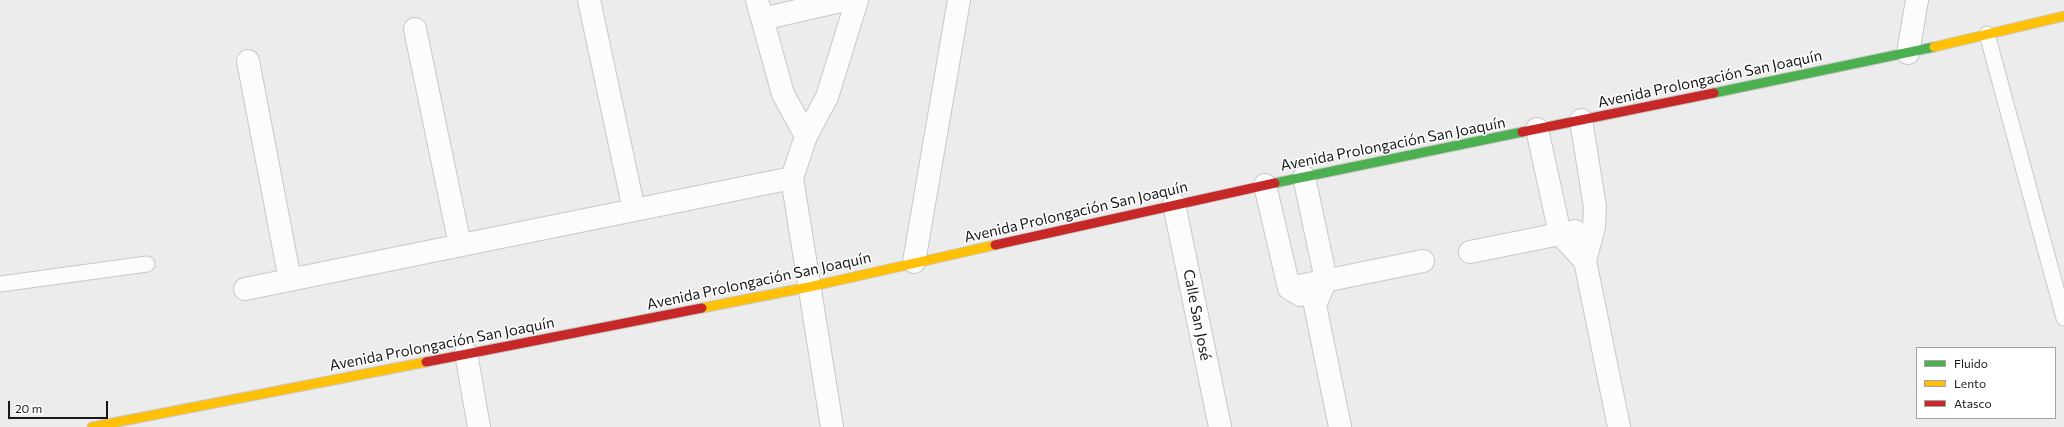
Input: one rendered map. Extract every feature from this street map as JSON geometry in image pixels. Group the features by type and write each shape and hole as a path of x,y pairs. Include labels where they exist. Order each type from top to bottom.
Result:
{"street":[{"path":"589,0 634,210"},
{"path":"806,136 783,94 759,10 845,0"},
{"path":"832,427 792,178 806,136 827,96 857,0"},
{"path":"914,262 959,0"},
{"path":"1908,53 1917,0"},
{"name":"Avenida Prolongación San Joaquín","path":"92,427 809,287 1174,204 1908,53 2064,16"},
{"path":"415,29 460,245"},
{"path":"248,61 290,280"},
{"path":"1581,120 1595,208 1594,227 1585,261 1619,427"},
{"path":"1537,129 1560,234 1585,261"},
{"path":"1304,177 1326,280 1315,305 1340,427"},
{"path":"244,289 792,178"},
{"path":"1265,185 1289,288 1315,305"},
{"name":"Calle San José","path":"1174,204 1220,427"},
{"path":"1470,252 1594,227"},
{"path":"1289,288 1424,261"},
{"path":"466,353 479,427"}],"lane":[{"path":"1987,34 2064,318"},
{"path":"0,284 148,264"}],"traffic: fast":[{"path":"1714,93 1934,47"},
{"path":"1275,183 1522,132"}],"traffic: slow":[{"path":"1934,47 2064,16"},
{"path":"702,308 809,287 995,245"},
{"path":"92,427 426,362"}],"traffic: jam":[{"path":"1522,132 1714,93"},
{"path":"995,245 1275,183"},
{"path":"426,362 702,308"}]}
